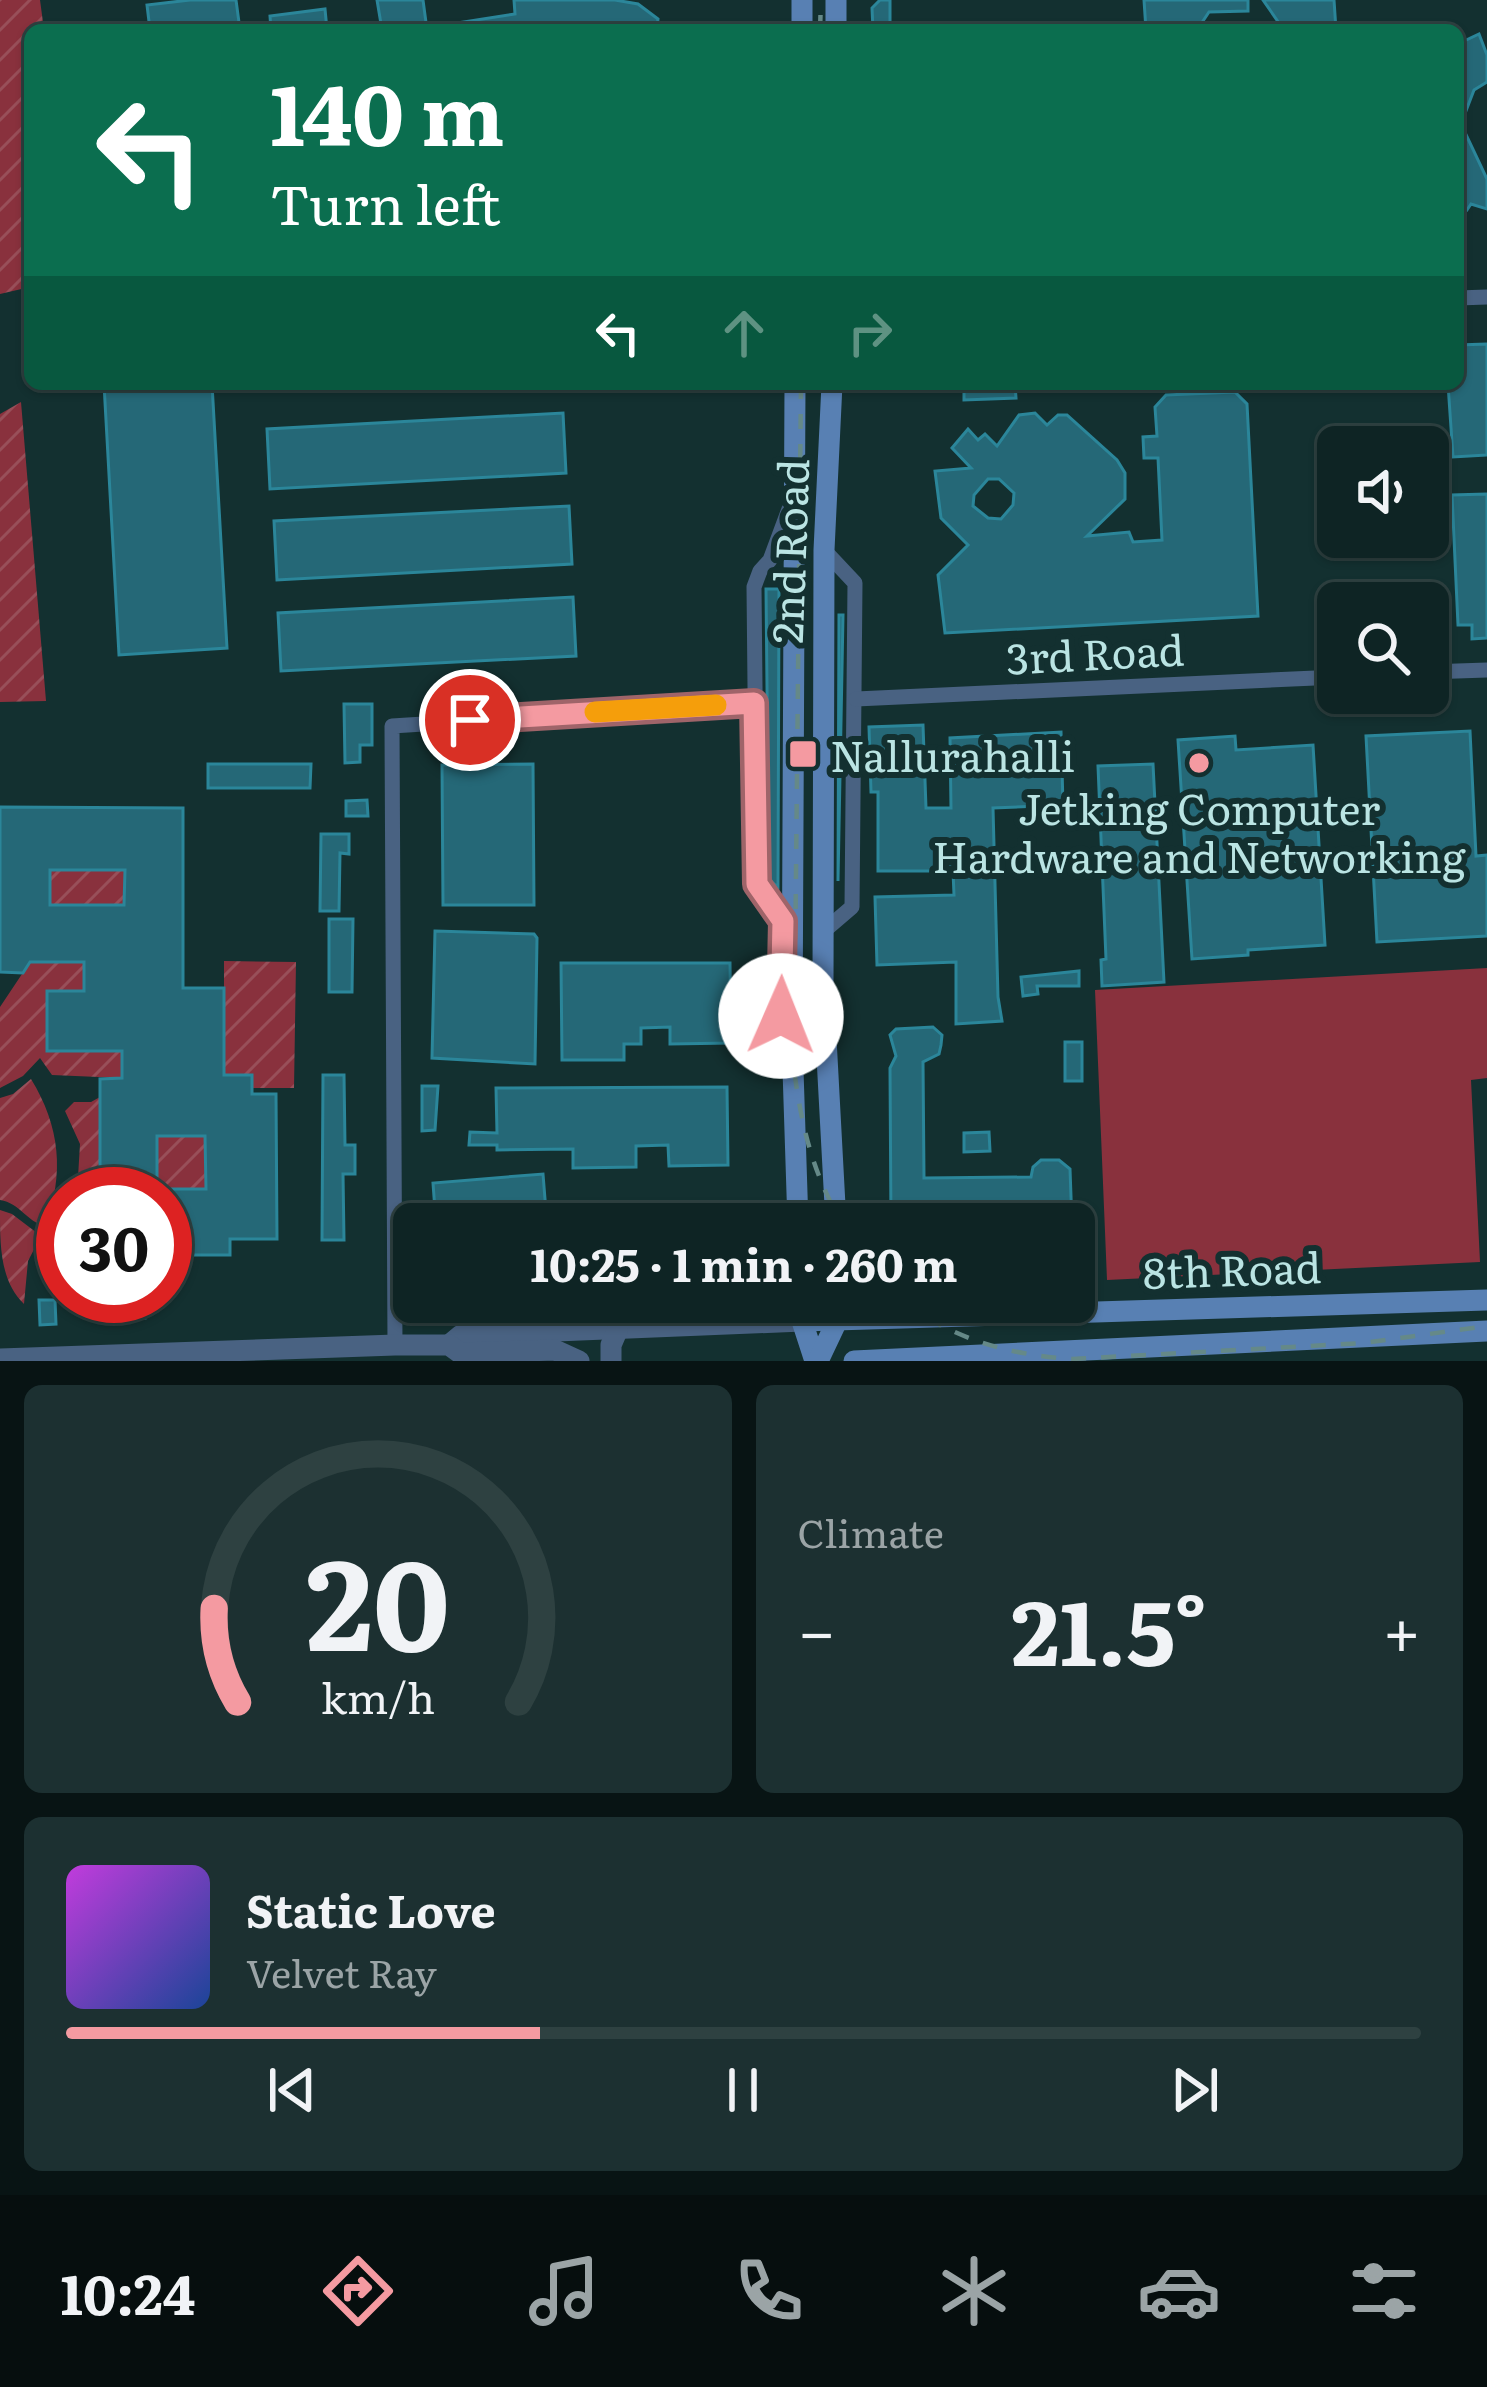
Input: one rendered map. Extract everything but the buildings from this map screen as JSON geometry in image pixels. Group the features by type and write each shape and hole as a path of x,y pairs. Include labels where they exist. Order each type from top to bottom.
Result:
{"main road":[{"name":"2nd Road","path":"795,390 792,1039 797,1203"},
{"name":"2nd Road","path":"832,390 824,550 824,931 834,1203"},
{"path":"795,1099 827,1100"},
{"name":"8th Road","path":"1095,1313 1487,1300"},
{"path":"805,1323 817,1361"},
{"path":"817,1361 832,1323"},
{"path":"1027,1323 1029,1351"},
{"name":"8th Road","path":"854,1361 1487,1330"}],"street":[{"path":"792,501 754,587 757,884 783,921 781,1016 792,1039"},
{"path":"824,550 855,583 856,699 852,907 824,931"},
{"path":"1449,672 1487,670"},
{"name":"3rd Road","path":"856,699 1317,678"},
{"path":"395,1345 392,726 754,703"},
{"path":"449,1346 461,1335 617,1331 695,1323"},
{"path":"0,1359 395,1345 449,1346 460,1354 555,1350 576,1359 577,1331"},
{"path":"611,1361 617,1331"}],"shaded area":[{"path":"0,0 40,0 43,24 24,24 24,288 0,294"},
{"path":"21,402 46,701 0,702 0,414"},
{"path":"50,870 125,870 124,905 50,905"},
{"path":"224,961 296,962 294,1088 252,1088 187,1075 224,1054"},
{"path":"30,962 84,962 84,991 47,992 47,1051 122,1051 122,1078 52,1075 40,1058 23,1076 0,1088 0,1007"},
{"path":"1487,968 1487,1078 1471,1080 1480,1262 1107,1280 1095,990"},
{"path":"31,1079 53,1132 57,1167 36,1167 36,1222 0,1200 0,1098"},
{"path":"100,1097 100,1167 79,1167 80,1144 65,1111 74,1102"},
{"path":"157,1136 205,1136 206,1189 192,1189 192,1167 157,1167"},
{"path":"0,1210 36,1232 24,1304 10,1285 1,1249"}],"railway":[{"path":"820,24 821,0"},
{"path":"801,390 794,1069 810,1149 832,1203"},
{"path":"937,1323 983,1343 1072,1359 1364,1343 1487,1326"}],"slow traffic":[{"path":"595,712 716,705"}],"place":[{"name":"Nallurahalli","path":"803,754"},
{"name":"Jetking Computer Hardware and Networking","path":"1199,763"}],"route":[{"path":"470,720 754,703 757,884 783,921 781,1016"}]}
